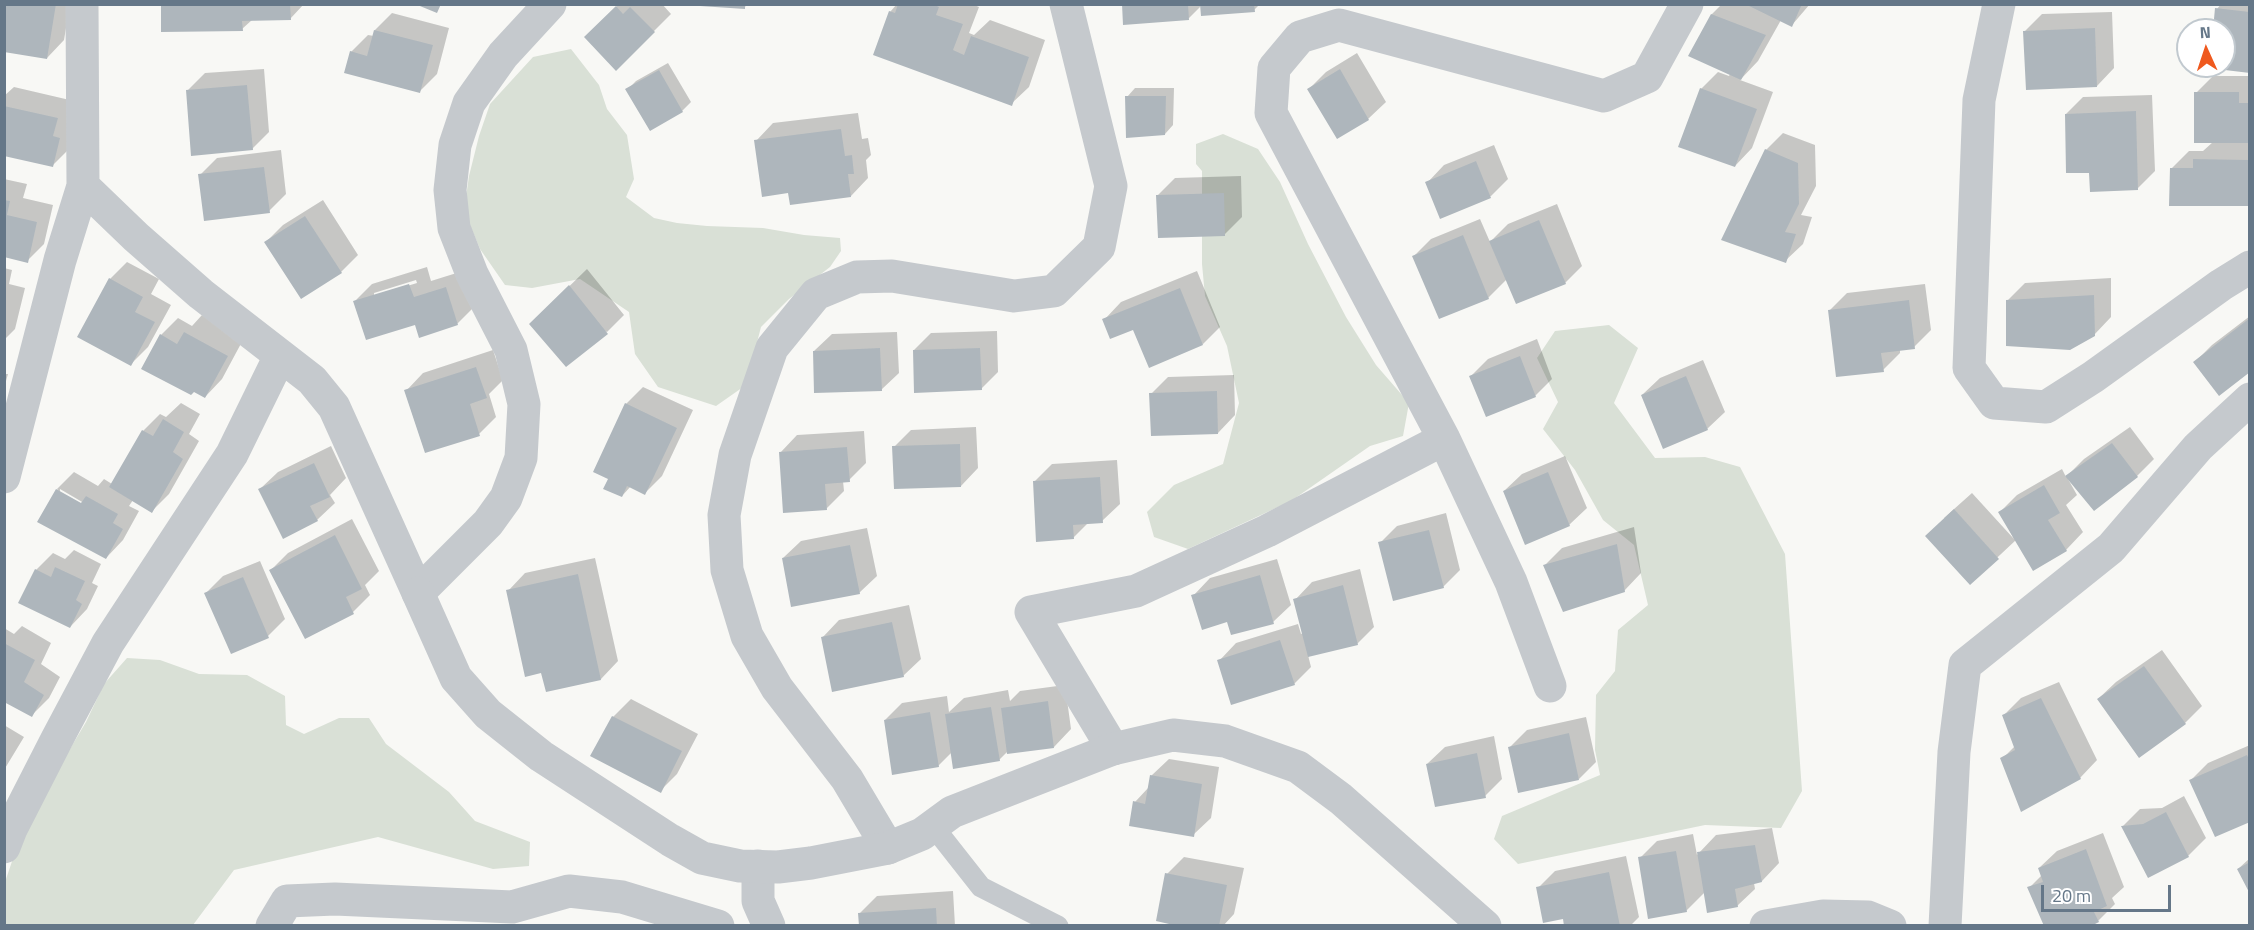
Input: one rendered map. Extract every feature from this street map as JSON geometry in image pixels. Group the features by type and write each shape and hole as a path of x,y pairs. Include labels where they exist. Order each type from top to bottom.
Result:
{"street":[{"path":"4,477 60,260 83,186 82,4"},
{"path":"418,593 488,524 506,498 521,458 524,404 511,350 472,274 454,228 450,190 455,145 469,103 503,55 550,4"},
{"path":"888,848 847,779 777,687 747,636 727,570 724,515 735,455 772,348 816,294 857,277 892,276 1014,296 1054,291 1099,247 1111,186 1066,4"},
{"path":"1550,686 1512,582 1444,439 1271,113 1274,68 1300,37 1339,25 1604,96 1647,77 1687,4"},
{"path":"1999,4 1979,100 1969,368 1994,403 2046,407 2093,377 2221,285 2250,267"},
{"path":"83,186 193,287 312,380 334,407 456,678 496,721 541,756 670,840 702,858 740,866 758,866 812,863 888,848 922,834 952,812 1113,749 1173,735 1225,741 1298,767 1341,799 1485,926"},
{"path":"4,847 46,759 108,643 232,454 280,356"},
{"path":"1945,926 1954,752 1965,665 2111,548 2198,447 2250,399"},
{"path":"1113,749 1031,612 1136,591 1267,531 1444,439"},
{"path":"758,866 758,900 769,926"},
{"path":"272,926 287,901 335,899 512,907 569,891 622,897 718,926"},
{"path":"1766,926 1823,916 1868,917 1890,926"}],"lane":[{"path":"933,826 981,887 1058,926"}],"shaded area":[{"path":"571,49 599,85 607,109 627,135 634,179 626,197 654,218 677,223 763,228 840,238 841,251 830,267 789,299 761,327 746,385 716,406 658,387 635,354 629,312 580,279 532,288 505,285 480,249 464,211 469,176 490,104 533,57"},
{"path":"1223,134 1258,149 1280,182 1308,244 1346,317 1376,365 1409,403 1403,436 1370,446 1291,501 1188,549 1154,537 1147,512 1174,485 1223,464 1239,403 1227,346 1205,296 1202,264 1202,171 1196,164 1196,144"},
{"path":"1609,325 1638,348 1614,403 1655,458 1705,457 1740,467 1785,554 1802,791 1781,828 1705,825 1518,864 1494,839 1502,816 1600,775 1595,750 1596,695 1615,671 1618,630 1648,605 1634,545 1603,520 1575,470 1543,429 1558,402 1537,358 1555,331"},
{"path":"127,658 160,660 199,674 247,675 285,696 286,725 304,734 339,718 369,718 386,744 449,792 475,821 530,842 529,866 493,869 378,837 234,870 193,925 5,926 5,882 24,826 86,722 104,684"}],"building":[{"path":"4,4 56,4 47,59 4,52"},
{"path":"161,4 290,4 291,20 242,21 243,31 161,32"},
{"path":"415,4 441,4 437,13"},
{"path":"898,4 933,4 939,7 936,15 963,24 953,50 964,55 971,36 1029,57 1012,106 873,55 889,11 895,13"},
{"path":"1122,4 1188,4 1189,20 1123,25"},
{"path":"1200,4 1254,4 1255,12 1201,16"},
{"path":"1745,4 1802,4 1792,27"},
{"path":"745,5 745,9 700,6"},
{"path":"616,6 623,14 630,7 655,32 616,71 584,37"},
{"path":"2215,8 2250,12 2250,73 2236,71 2236,18 2214,18"},
{"path":"1711,14 1766,35 1741,80 1688,56"},
{"path":"2095,28 2097,87 2026,90 2023,31"},
{"path":"374,30 433,45 420,93 344,73 350,51 367,56"},
{"path":"1340,69 1369,120 1337,139 1307,89"},
{"path":"659,70 683,112 650,131 625,89"},
{"path":"247,85 253,150 191,156 186,90"},
{"path":"1700,88 1757,109 1735,167 1678,147"},
{"path":"2194,92 2239,92 2239,103 2250,103 2250,143 2194,143"},
{"path":"1125,96 1166,96 1165,135 1126,138"},
{"path":"4,106 58,118 53,136 60,138 53,167 4,156"},
{"path":"2136,111 2138,190 2090,192 2089,173 2066,173 2065,114"},
{"path":"841,129 845,156 852,155 854,174 848,174 851,197 790,205 788,193 762,197 754,140"},
{"path":"1765,149 1798,163 1799,204 1785,232 1796,234 1786,263 1721,240"},
{"path":"2193,159 2250,160 2249,206 2169,206 2170,168 2193,168"},
{"path":"1476,161 1491,198 1440,219 1425,182"},
{"path":"264,167 270,213 204,221 198,174"},
{"path":"1224,193 1225,236 1158,238 1156,195"},
{"path":"4,200 10,201 7,215 37,222 28,263 4,257"},
{"path":"305,216 342,273 301,299 264,242"},
{"path":"1539,220 1566,284 1516,304 1489,241"},
{"path":"1463,235 1489,299 1439,319 1412,256"},
{"path":"109,278 143,297 135,312 155,322 131,366 77,337"},
{"path":"409,284 414,297 446,287 458,325 419,338 415,325 366,340 353,301"},
{"path":"569,285 608,334 566,367 529,324"},
{"path":"1180,288 1203,345 1149,368 1133,330 1110,339 1102,319"},
{"path":"2094,295 2095,336 2070,350 2006,346 2006,300"},
{"path":"1909,300 1915,349 1881,353 1884,372 1836,377 1828,310"},
{"path":"2250,318 2250,372 2219,396 2193,362"},
{"path":"184,332 228,356 205,398 194,392 191,395 141,369 160,334 177,344"},
{"path":"880,348 882,391 814,393 813,351"},
{"path":"980,348 982,390 914,393 913,350"},
{"path":"1520,356 1536,397 1486,417 1469,376"},
{"path":"476,367 487,398 470,404 480,436 425,453 404,390"},
{"path":"1686,376 1708,430 1663,449 1641,395"},
{"path":"1217,391 1218,434 1151,436 1149,393"},
{"path":"625,403 677,428 645,495 627,486 622,497 603,489 608,479 593,472"},
{"path":"163,419 184,432 173,452 183,459 152,513 109,487 142,430 153,436"},
{"path":"2112,443 2138,477 2094,511 2065,476"},
{"path":"960,444 961,487 894,489 892,446"},
{"path":"847,447 850,482 825,484 827,510 783,513 779,452"},
{"path":"314,463 330,497 310,506 318,521 283,539 258,489"},
{"path":"1548,472 1570,526 1525,545 1503,491"},
{"path":"1100,477 1103,523 1073,525 1074,539 1036,542 1033,481"},
{"path":"2044,485 2060,513 2048,520 2067,551 2033,571 1998,512"},
{"path":"56,489 81,503 86,496 118,514 113,523 123,529 106,559 37,522"},
{"path":"1954,509 1999,559 1970,585 1925,536"},
{"path":"1429,530 1444,588 1393,601 1378,542"},
{"path":"335,535 362,589 346,597 354,614 305,639 269,570"},
{"path":"1617,544 1625,592 1563,612 1543,565"},
{"path":"850,545 860,594 791,607 782,558"},
{"path":"55,567 85,581 76,600 82,604 70,628 18,603 35,569 51,577"},
{"path":"578,574 601,680 546,692 541,673 525,677 506,590"},
{"path":"1260,575 1274,624 1231,635 1227,622 1202,630 1191,595"},
{"path":"243,577 269,638 231,654 204,593"},
{"path":"1343,585 1358,645 1308,657 1293,599"},
{"path":"892,622 904,677 832,692 821,637"},
{"path":"1280,640 1295,685 1231,705 1217,660"},
{"path":"4,643 35,660 24,682 44,695 32,717 4,702"},
{"path":"2144,666 2186,724 2139,758 2097,699"},
{"path":"2041,698 2081,779 2021,812 2000,758 2015,750 2002,715"},
{"path":"1048,701 1054,748 1007,754 1001,708"},
{"path":"991,707 1000,761 953,769 945,714"},
{"path":"930,712 939,767 892,775 884,720"},
{"path":"612,716 682,751 661,793 590,756"},
{"path":"1569,733 1579,780 1518,793 1508,747"},
{"path":"1477,753 1486,798 1435,807 1426,764"},
{"path":"2247,755 2250,761 2250,822 2215,837 2189,780"},
{"path":"1150,775 1202,784 1194,837 1129,826 1133,801 1145,804"},
{"path":"2166,812 2189,857 2148,878 2121,826 2143,824"},
{"path":"1755,845 1762,882 1735,889 1738,907 1707,913 1697,852"},
{"path":"2086,849 2107,906 2094,912 2099,922 2091,926 2044,926 2027,887 2043,882 2038,868"},
{"path":"1676,851 1687,912 1648,919 1638,857"},
{"path":"2250,862 2250,894 2237,869"},
{"path":"1609,872 1620,926 1564,926 1563,919 1543,923 1536,887"},
{"path":"1165,873 1227,885 1219,926 1178,926 1156,921"},
{"path":"936,908 937,926 859,926 858,913"}]}
